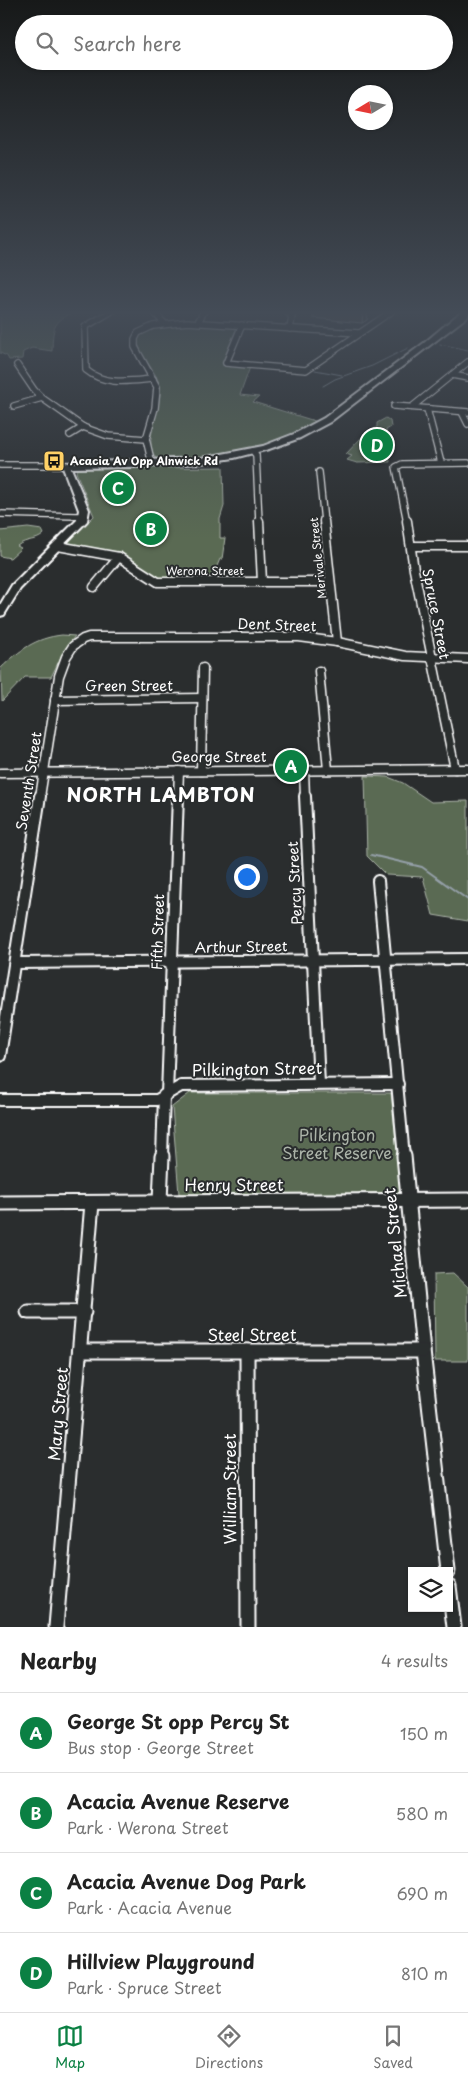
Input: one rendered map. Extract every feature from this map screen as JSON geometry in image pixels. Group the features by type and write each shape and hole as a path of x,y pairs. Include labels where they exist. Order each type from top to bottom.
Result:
{"street":[{"path":"32,387 42,398 83,427 108,436 146,439"},
{"path":"152,464 146,439 155,408 157,387"},
{"path":"0,465 152,464 207,460 254,451 296,437 327,420 371,387"},
{"path":"412,408 438,387"},
{"path":"14,406 42,398"},
{"path":"394,406 465,412 468,424"},
{"path":"428,409 441,463"},
{"path":"70,435 83,427"},
{"path":"254,451 256,455 262,582"},
{"path":"398,465 468,463"},
{"path":"0,613 16,587 82,521 84,510 66,465"},
{"name":"Spruce Street","path":"398,465 396,467 412,546 414,570 455,769"},
{"name":"Merivale Street","path":"318,472 337,642"},
{"path":"0,514 78,516"},
{"name":"Werona Street","path":"58,546 119,557 158,582 330,582"},
{"path":"412,546 468,546"},
{"path":"94,587 119,557"},
{"name":"Dent Street","path":"84,638 279,636 318,638 388,654 433,659 468,658"},
{"name":"Seventh Street","path":"0,1056 55,700 62,666 77,641 84,638"},
{"path":"201,771 203,668"},
{"path":"319,672 328,770"},
{"name":"Green Street","path":"55,700 202,698"},
{"name":"George Street","path":"0,773 468,769"},
{"name":"Percy Street","path":"304,770 319,1084"},
{"name":"Fifth Street","path":"160,1201 179,771"},
{"name":"Michael Street","path":"378,881 408,1200 448,1567"},
{"name":"Arthur Street","path":"15,963 386,958 468,959"},
{"name":"Pilkington Street","path":"0,1100 156,1100 181,1086 398,1084"},
{"name":"Henry Street","path":"0,1203 468,1200"},
{"name":"Mary Street","path":"56,1627 81,1351 92,1203"},
{"path":"28,1312 84,1312"},
{"name":"Steel Street","path":"81,1351 424,1351"},
{"name":"William Street","path":"247,1351 248,1627"},
{"path":"452,1612 454,1627"}],"green space":[{"path":"160,387 243,387 240,395 259,397 253,402 318,422 281,441 241,452 220,456 158,460 153,453 151,436 160,397"},
{"path":"386,418 390,421 391,427 386,430 390,462 357,463 347,460 352,456 346,454 361,438 377,427 377,423"},
{"path":"223,467 224,506 220,519 220,538 225,538 222,559 220,559 212,578 159,578 121,553 70,544 68,542 94,516 76,472 78,469"},
{"path":"28,528 42,530 44,534 17,546 21,548 10,558 0,556 0,531"},
{"path":"62,635 75,636 65,649 51,677 25,677 2,701 1,668 28,646 44,639"},
{"path":"365,776 388,777 403,783 431,802 468,801 468,921 433,915 423,877 386,875 367,856"},
{"name":"Pilkington Street Reserve","path":"190,1093 391,1093 402,1198 179,1194 172,1107"},
{"path":"453,1273 468,1287 468,1361 435,1361 434,1274"}],"waterway":[{"path":"371,855 422,867 468,900"}],"place":[{"name":"Hillview Playground","path":"377,445"},
{"name":"Acacia Av Opp Alnwick Rd","path":"54,461"},
{"name":"Acacia Avenue Dog Park","path":"118,488"},
{"name":"Acacia Avenue Reserve","path":"151,529"},
{"name":"George St opp Percy St","path":"291,766"}],"district":[{"name":"NORTH LAMBTON","path":"161,795"}]}
